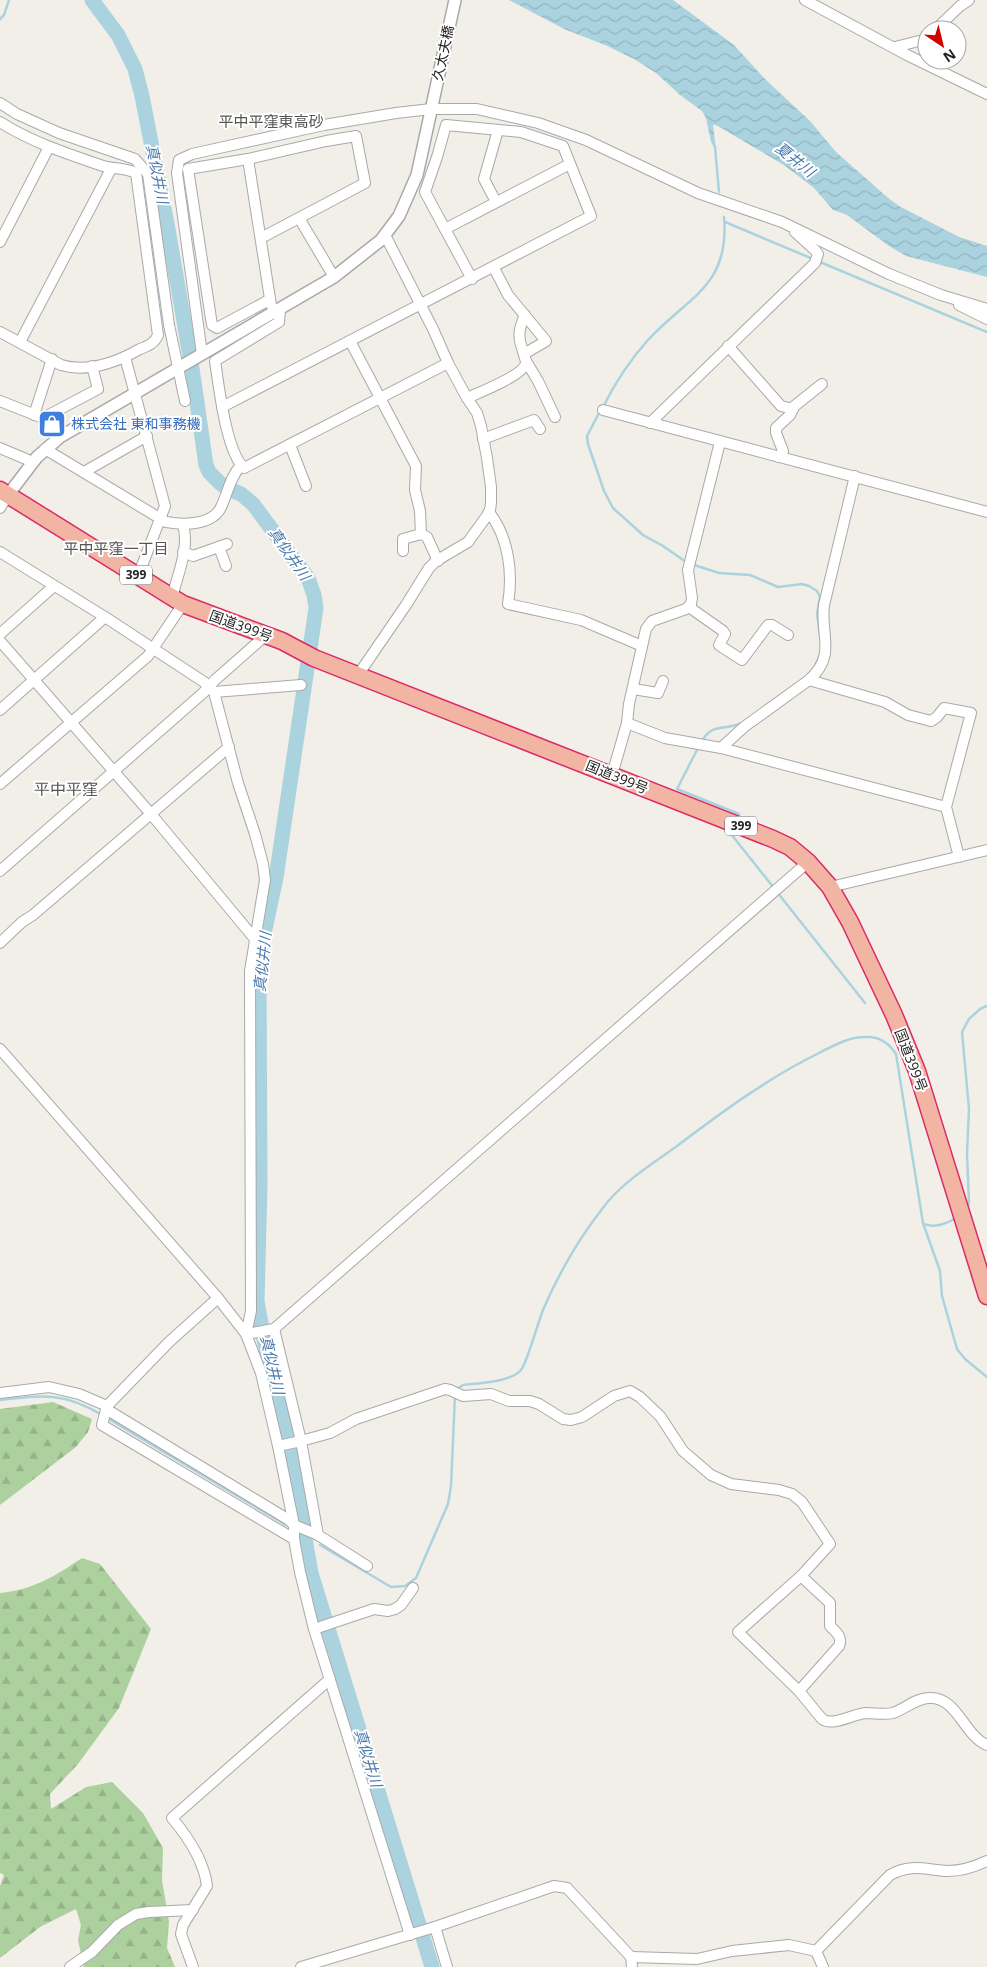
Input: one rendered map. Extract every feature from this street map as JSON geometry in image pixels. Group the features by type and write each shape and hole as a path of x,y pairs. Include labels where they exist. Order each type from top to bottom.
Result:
{"highway":[{"name":"国道399号","path":"3,498 138,576 177,601 282,641 314,658 772,839 790,848 808,862 830,887 850,922 894,1015 917,1071 987,1296"}],"street":[{"name":"久太夫橋","path":"3,498 45,449 68,432 334,277 385,235 399,216 417,175 455,0"},
{"path":"805,0 987,94"},
{"path":"945,20 969,0"},
{"path":"896,48 917,42"},
{"path":"0,102 17,114 59,132 135,159 145,169 151,184 169,325 185,401"},
{"path":"202,354 177,173 179,160 192,154 324,125 431,107 477,109 538,123 586,140 698,193 782,222 889,274 941,295 987,309"},
{"path":"0,122 49,147 111,168 131,170 136,173 158,335 151,344 125,357 92,366 72,368 0,332"},
{"path":"222,408 494,268 591,216 563,146 521,132 446,125 437,158 424,192 472,279"},
{"path":"496,202 484,179 498,130"},
{"path":"261,238 365,183 356,136 248,159 188,169 212,326 217,328 269,300"},
{"path":"0,242 49,147"},
{"path":"248,159 269,300 277,311 280,322 214,362 222,408 231,441 241,465 244,468 249,467 448,363"},
{"path":"445,230 570,164"},
{"path":"20,342 111,168"},
{"path":"299,218 334,277"},
{"path":"650,423 815,263 818,254 815,250 782,222"},
{"path":"358,675 423,577 438,561 468,542 489,512 491,487 477,413 448,363 385,235"},
{"path":"467,398 511,377 524,368 525,357 546,341 508,294 494,268"},
{"path":"941,295 987,319"},
{"path":"525,315 520,328 520,343 555,417"},
{"path":"350,341 416,466 416,497 420,511 421,534"},
{"path":"728,346 781,406 792,408"},
{"path":"125,357 165,506 138,576"},
{"path":"34,415 52,359"},
{"path":"0,401 43,418 98,390 92,366"},
{"path":"780,457 783,451 776,428 790,415 793,410 792,408 822,384"},
{"path":"602,410 987,512"},
{"path":"483,439 534,420 540,429"},
{"path":"84,472 147,436"},
{"path":"690,607 692,598 689,566 720,442"},
{"path":"290,445 306,486"},
{"path":"0,448 33,462"},
{"path":"45,449 166,522 182,525 214,515 222,506 234,474 241,465"},
{"path":"721,748 744,727 809,680 819,668 826,652 827,638 823,620 824,605 855,476"},
{"path":"489,512 500,532 509,562 511,583 508,604 581,620 642,646"},
{"path":"0,784 154,649 177,601 183,552 184,535 182,525"},
{"path":"403,551 397,540 421,534 427,537 438,561"},
{"path":"183,552 193,556 223,545 226,566"},
{"path":"0,552 105,617 212,689 301,685"},
{"path":"0,634 54,586"},
{"path":"612,775 627,723 646,629 649,624 690,607"},
{"path":"690,607 724,631 725,634 719,645 741,660 746,657 768,625 772,625 788,635"},
{"path":"0,710 105,617"},
{"path":"0,871 113,772 212,689 266,635"},
{"path":"0,642 151,814 254,938"},
{"path":"809,680 885,702 908,715 931,721 944,708 972,713 946,807 959,857"},
{"path":"633,689 658,693 663,681"},
{"path":"212,689 238,783 255,834 265,880 250,971 251,1311 248,1334"},
{"path":"627,723 665,738 721,748 946,807"},
{"path":"0,943 22,922 33,915 229,747"},
{"path":"830,887 987,850"},
{"path":"248,1334 272,1330 808,862"},
{"path":"0,1049 248,1334 261,1373 280,1446 296,1526 294,1539 316,1629 412,1934"},
{"path":"218,1298 169,1342 105,1412 102,1425 294,1539"},
{"path":"272,1330 300,1442 316,1534"},
{"path":"0,1392 49,1386 80,1394 105,1412 290,1520 296,1526 316,1534 366,1566"},
{"path":"280,1446 300,1442 330,1432 356,1419 445,1389 454,1392 491,1394 509,1401 530,1401 539,1404 563,1419 571,1420 582,1417 614,1396 630,1391 640,1397 660,1416 683,1451 711,1475 731,1484 778,1490 792,1494 802,1502 830,1544 801,1576 738,1632 799,1691 822,1719 832,1722 855,1714 892,1713 905,1709 917,1701 928,1698 938,1699 947,1703 974,1737 987,1745"},
{"path":"799,1691 841,1642 840,1637 830,1626 830,1603 801,1576"},
{"path":"316,1629 374,1609 388,1611 395,1609 401,1605 413,1588"},
{"path":"194,1967 182,1934 183,1925 207,1886 206,1879 190,1839 172,1818 330,1678"},
{"path":"816,1950 890,1875 910,1867 948,1871 962,1870 987,1861"},
{"path":"301,1967 412,1934 554,1886 567,1888 632,1962 697,1959 732,1951 789,1945 816,1950"},
{"path":"70,1967 92,1952 118,1925 136,1914 193,1910"},
{"path":"433,1927 446,1967"},
{"path":"816,1950 824,1967"}],"green space":[{"path":"53,1402 92,1419 88,1432 76,1447 0,1505 0,1409"},
{"path":"82,1558 100,1564 151,1629 119,1708 78,1764 50,1794 51,1809 86,1787 112,1782 143,1813 163,1848 162,1880 169,1922 167,1948 175,1967 84,1967 78,1940 81,1925 76,1909 40,1927 0,1958 0,1886 4,1875 0,1873 0,1593 23,1589 43,1581"}],"water":[{"path":"92,0 101,0 110,16 115,32"},
{"name":"夏井川","path":"509,0 673,0 734,45 765,79 810,121 836,152 887,197 899,206 959,237 987,246 987,277 906,256 847,215 833,210 814,188 784,165 713,125 716,150 711,142 706,118 702,111 680,95 656,73 634,59 564,29"}],"waterway":[{"path":"0,19 4,15 9,0"},
{"name":"真似井川","path":"92,0 118,35 135,69 142,96 168,229 192,368 206,465 209,472 221,484 241,494 253,504 308,578 314,595 316,608 276,878 262,943 259,972 260,1186 257,1301 264,1340 285,1423 311,1573 432,1967"},
{"path":"715,147 719,192"},
{"path":"603,407 623,372 641,348 703,289 713,275 720,260 724,241 724,217"},
{"path":"725,222 813,259"},
{"path":"820,262 987,332"},
{"path":"600,411 587,436 588,444 604,491 613,508 643,535 686,562"},
{"path":"691,564 719,573 750,575 778,587 802,584 809,586 817,591 820,597 817,614 821,642"},
{"path":"815,666 820,655"},
{"path":"702,741 710,731 742,723"},
{"path":"698,748 677,789 739,814 738,817"},
{"path":"733,830 731,834 774,888"},
{"path":"777,892 865,1003"},
{"path":"966,1210 969,1203 967,1153 969,1109 962,1032 969,1019 980,1009 987,1006"},
{"path":"457,1389 463,1385 486,1383 510,1377 521,1370 543,1310 569,1258 602,1209 627,1183 728,1108 764,1084 841,1042 865,1037 883,1041 896,1054 923,1223 940,1271 942,1296 957,1349 965,1359 987,1377"},
{"path":"924,1224 940,1225 956,1218"},
{"path":"320,1545 391,1587 405,1586 416,1578 448,1504 451,1486 455,1395"},
{"path":"0,1400 41,1396 52,1397 76,1402 102,1415"},
{"path":"107,1418 286,1525"}],"place":[{"name":"株式会社 東和事務機","path":"52,424"}],"district":[{"name":"平中平窪東高砂","path":"271,122"},
{"name":"平中平窪一丁目","path":"116,549"},
{"name":"平中平窪","path":"66,789"}]}
